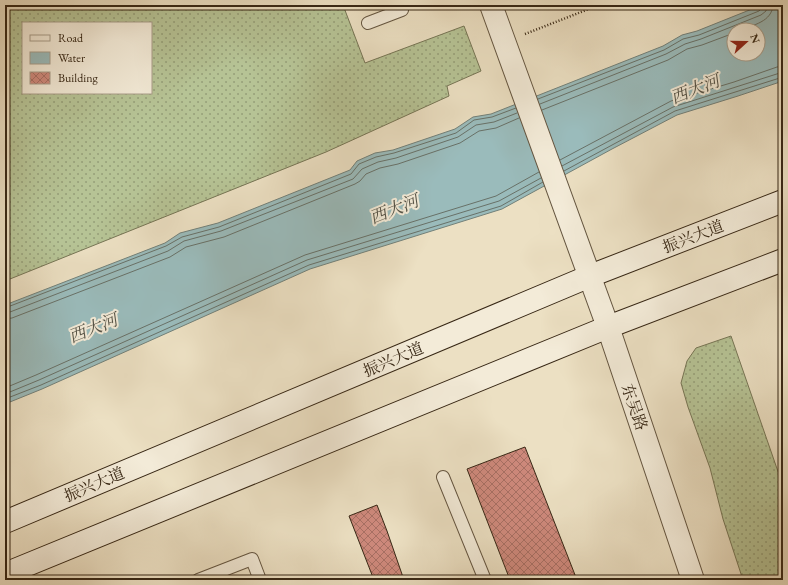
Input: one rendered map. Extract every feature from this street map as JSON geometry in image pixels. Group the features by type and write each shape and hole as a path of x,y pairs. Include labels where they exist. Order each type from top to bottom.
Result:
{"main road":[{"path":"491,5 504,42"},
{"name":"东吴路","path":"504,42 590,276 694,580"},
{"name":"振兴大道","path":"5,522 590,276 783,201"},
{"path":"5,574 608,327 783,260"}],"lane":[{"path":"368,23 402,10 400,5"},
{"path":"443,477 485,580"},
{"path":"198,580 252,559 260,580"}],"path":[{"path":"504,42 599,5"}],"green space":[{"path":"5,5 343,5 365,63 464,26 481,71 447,86 449,96 326,152 5,281"},
{"path":"731,336 783,486 783,580 743,580 723,519 710,468 681,383 687,361 696,348"}],"water":[{"name":"西大河","path":"762,5 783,5 783,81 677,115 502,209 310,269 42,389 5,404 5,305 165,243 180,233 218,223 350,170 357,161 375,153 393,150 455,129 473,117 491,114 663,46 682,35 697,31"}],"building":[{"path":"525,447 577,580 510,580 467,469"},
{"path":"377,505 404,580 374,580 349,516"}]}
